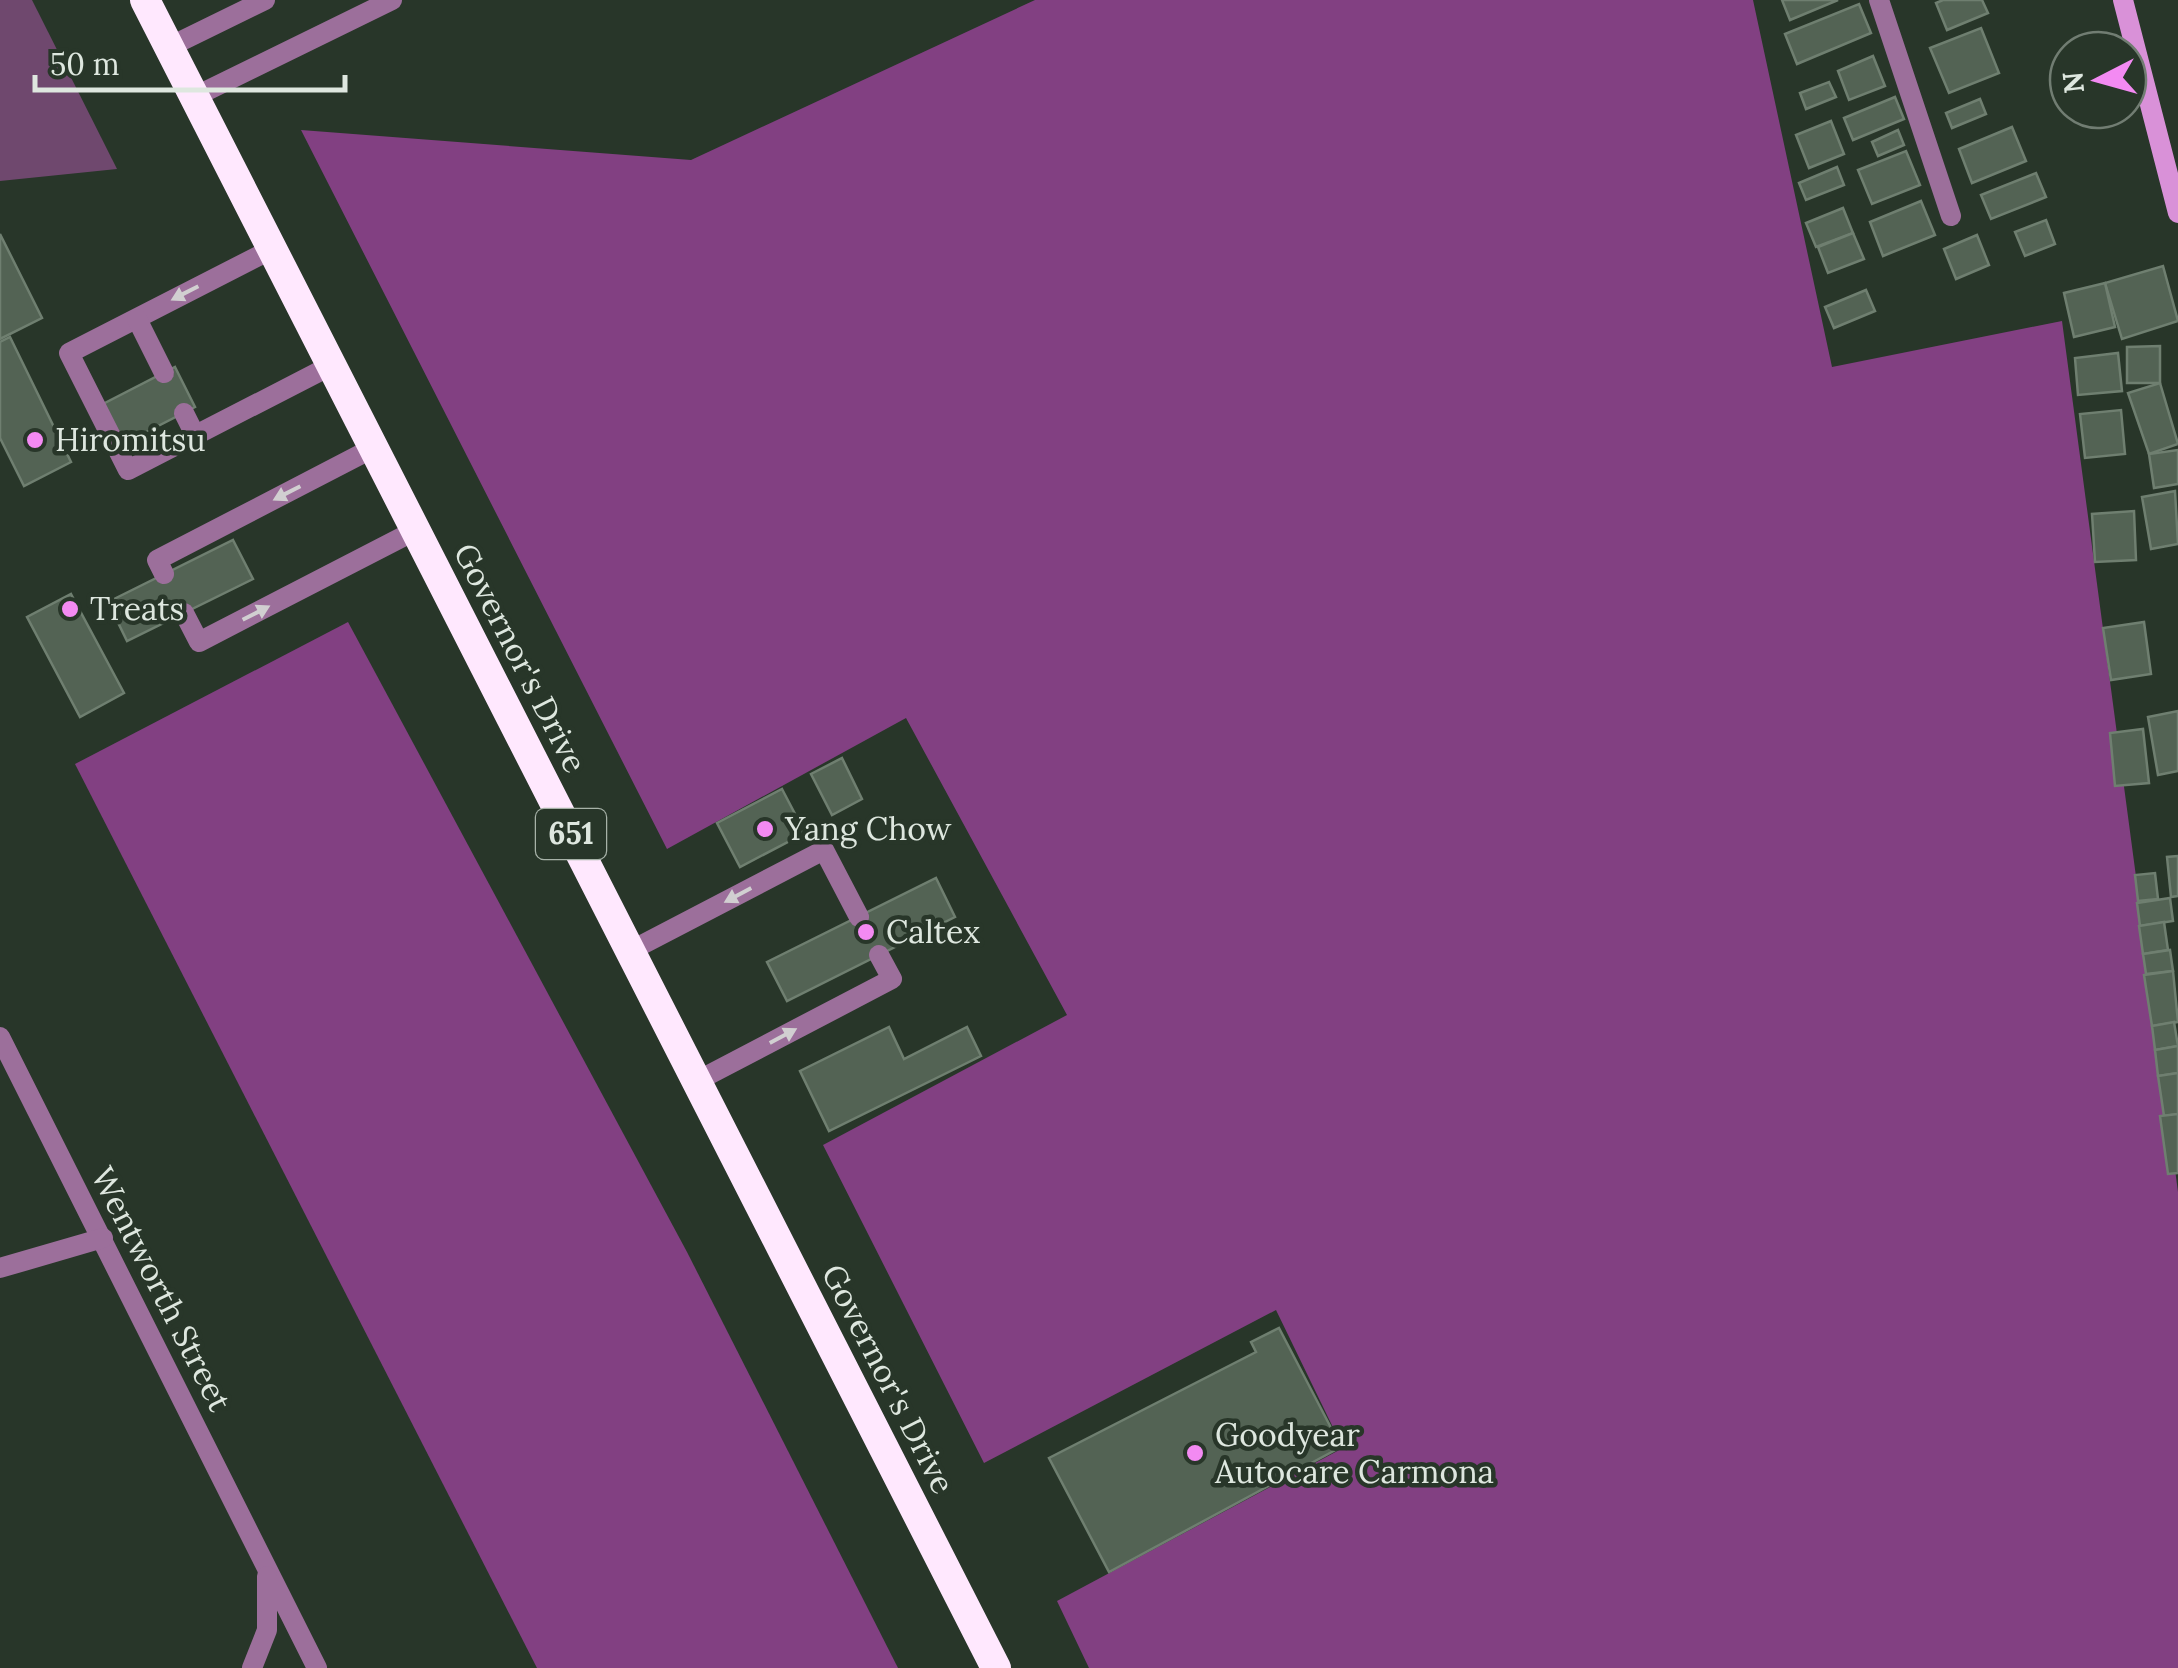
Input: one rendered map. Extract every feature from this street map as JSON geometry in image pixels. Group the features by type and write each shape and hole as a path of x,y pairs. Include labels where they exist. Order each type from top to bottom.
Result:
{"highway":[{"name":"Governor's Drive","path":"145,0 996,1668"}],"main road":[{"path":"2123,0 2178,214"}],"street":[{"path":"169,47 265,0"},
{"path":"194,97 392,0"},
{"path":"1878,0 1951,216"},
{"path":"272,249 69,353 128,470 332,365"},
{"path":"136,318 164,373"},
{"path":"184,413 196,435"},
{"path":"164,574 157,560 374,448"},
{"path":"184,613 199,642 416,530"},
{"path":"630,951 824,850 859,916"},
{"path":"697,1081 892,979 879,955"},
{"name":"Wentworth Street","path":"0,1037 317,1668"},
{"path":"0,1268 103,1238"},
{"name":"Wentworth Street","path":"252,1668 268,1630 267,1569"}],"shaded area":[{"path":"0,0 32,0 117,169 0,181"},
{"path":"1035,0 1753,0 1832,367 2062,321 2178,1192 2178,1668 1089,1668 1057,1601 1343,1448 1276,1310 984,1463 823,1145 1067,1015 906,718 667,849 301,130 691,160"},
{"path":"348,622 687,1252 898,1668 537,1668 75,764"}],"building":[{"path":"1782,0 1838,0 1790,20"},
{"path":"1982,0 1988,13 1947,30 1936,3"},
{"path":"1859,4 1871,33 1797,64 1785,34"},
{"path":"1981,28 1999,73 1949,93 1930,48"},
{"path":"1873,56 1885,86 1849,100 1838,71"},
{"path":"1829,82 1836,97 1806,109 1800,93"},
{"path":"1895,97 1904,119 1853,140 1844,118"},
{"path":"1980,99 1986,114 1952,128 1946,113"},
{"path":"1831,121 1844,154 1809,168 1796,135"},
{"path":"2012,127 2026,161 1972,183 1959,149"},
{"path":"1898,130 1904,145 1878,156 1872,142"},
{"path":"1906,151 1920,185 1872,204 1858,170"},
{"path":"1837,167 1844,185 1806,200 1799,183"},
{"path":"2036,173 2046,197 1991,219 1981,195"},
{"path":"1921,201 1935,235 1883,256 1870,222"},
{"path":"1843,208 1853,233 1816,247 1806,223"},
{"path":"2046,220 2055,244 2025,256 2015,232"},
{"path":"1853,233 1864,259 1828,273 1818,247"},
{"path":"0,234 42,318 0,339"},
{"path":"1977,235 1989,265 1956,279 1944,249"},
{"path":"2163,266 2178,321 2122,339 2105,283"},
{"path":"2105,283 2115,327 2074,337 2064,293"},
{"path":"1866,290 1875,311 1834,328 1825,307"},
{"path":"10,337 71,462 24,486 0,438 0,342"},
{"path":"2160,346 2160,383 2127,383 2127,347"},
{"path":"2118,353 2122,391 2078,395 2075,358"},
{"path":"175,367 195,407 121,445 101,405"},
{"path":"2160,383 2178,444 2149,454 2128,393"},
{"path":"2121,410 2125,454 2085,458 2080,414"},
{"path":"2178,450 2178,484 2154,488 2149,454"},
{"path":"2175,491 2178,544 2151,549 2142,497"},
{"path":"2134,511 2136,560 2095,562 2092,514"},
{"path":"233,540 253,579 127,641 108,602"},
{"path":"71,594 124,693 80,717 27,617"},
{"path":"2144,622 2151,674 2111,680 2103,628"},
{"path":"2178,711 2178,771 2158,775 2148,717"},
{"path":"2143,729 2149,783 2115,786 2110,733"},
{"path":"842,758 862,799 832,815 811,774"},
{"path":"782,789 805,833 740,867 717,823"},
{"path":"2178,856 2178,896 2171,897 2167,857"},
{"path":"2155,873 2158,899 2138,901 2135,875"},
{"path":"936,878 955,917 787,1001 767,962"},
{"path":"2170,898 2173,921 2140,926 2137,903"},
{"path":"2164,922 2168,950 2143,954 2139,926"},
{"path":"2170,950 2173,971 2146,974 2143,954"},
{"path":"2173,971 2178,1022 2152,1026 2144,975"},
{"path":"2174,1022 2178,1046 2155,1050 2152,1026"},
{"path":"889,1027 904,1059 967,1027 981,1056 829,1131 800,1071"},
{"path":"2178,1046 2178,1073 2158,1076 2155,1050"},
{"path":"2178,1073 2178,1114 2164,1116 2158,1076"},
{"path":"2178,1114 2178,1173 2168,1174 2160,1116"},
{"name":"Goodyear Autocare Carmona","path":"1279,1328 1341,1447 1109,1572 1049,1458 1256,1352 1251,1342"}],"place":[{"name":"Hiromitsu","path":"35,440"},
{"name":"Treats","path":"70,609"},
{"name":"Yang Chow","path":"765,829"},
{"name":"Caltex","path":"866,932"},
{"name":"Goodyear Autocare Carmona","path":"1195,1453"}]}
